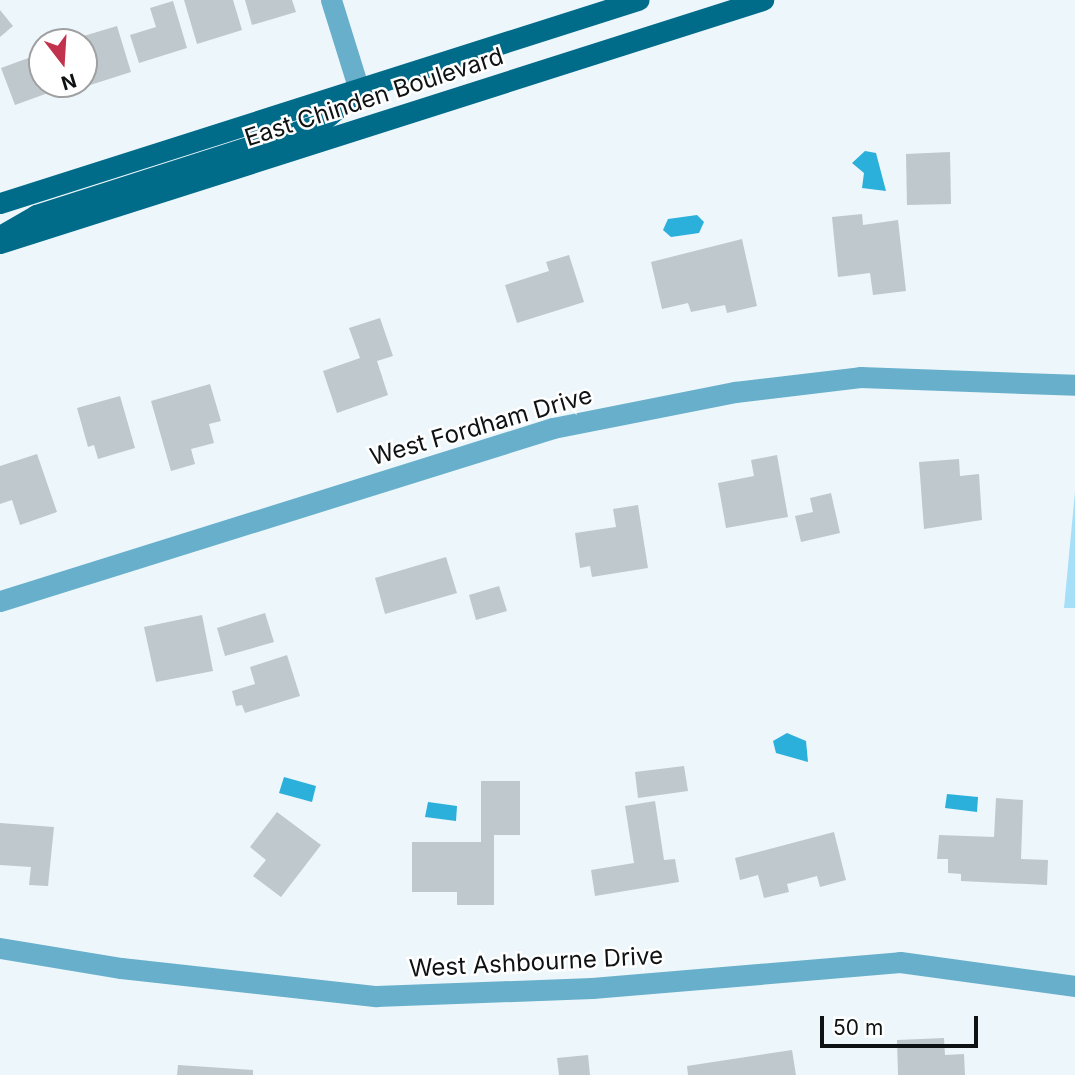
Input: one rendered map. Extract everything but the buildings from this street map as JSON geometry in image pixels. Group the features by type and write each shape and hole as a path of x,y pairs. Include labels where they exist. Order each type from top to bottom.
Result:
{"main road":[{"name":"East Chinden Boulevard","path":"0,203 638,0"},
{"name":"East Chinden Boulevard","path":"0,243 763,0"},
{"path":"0,235 36,215 319,124 359,90"}],"street":[{"path":"331,0 359,90"},
{"name":"West Fordham Drive","path":"0,601 552,428 735,391 860,377 1075,385"},
{"name":"West Ashbourne Drive","path":"0,948 121,968 376,996 592,988 900,962 1075,986"}],"shaded area":[{"path":"1075,492 1075,608 1064,608"}],"water":[{"path":"865,151 876,153 886,191 862,188 864,173 852,163"},
{"path":"697,215 704,222 699,233 671,237 663,230 668,219"},
{"path":"787,733 806,741 808,762 776,753 773,741"},
{"path":"284,777 316,786 312,802 279,793"},
{"path":"947,794 978,797 977,812 945,808"},
{"path":"428,802 457,806 456,821 425,817"}]}
